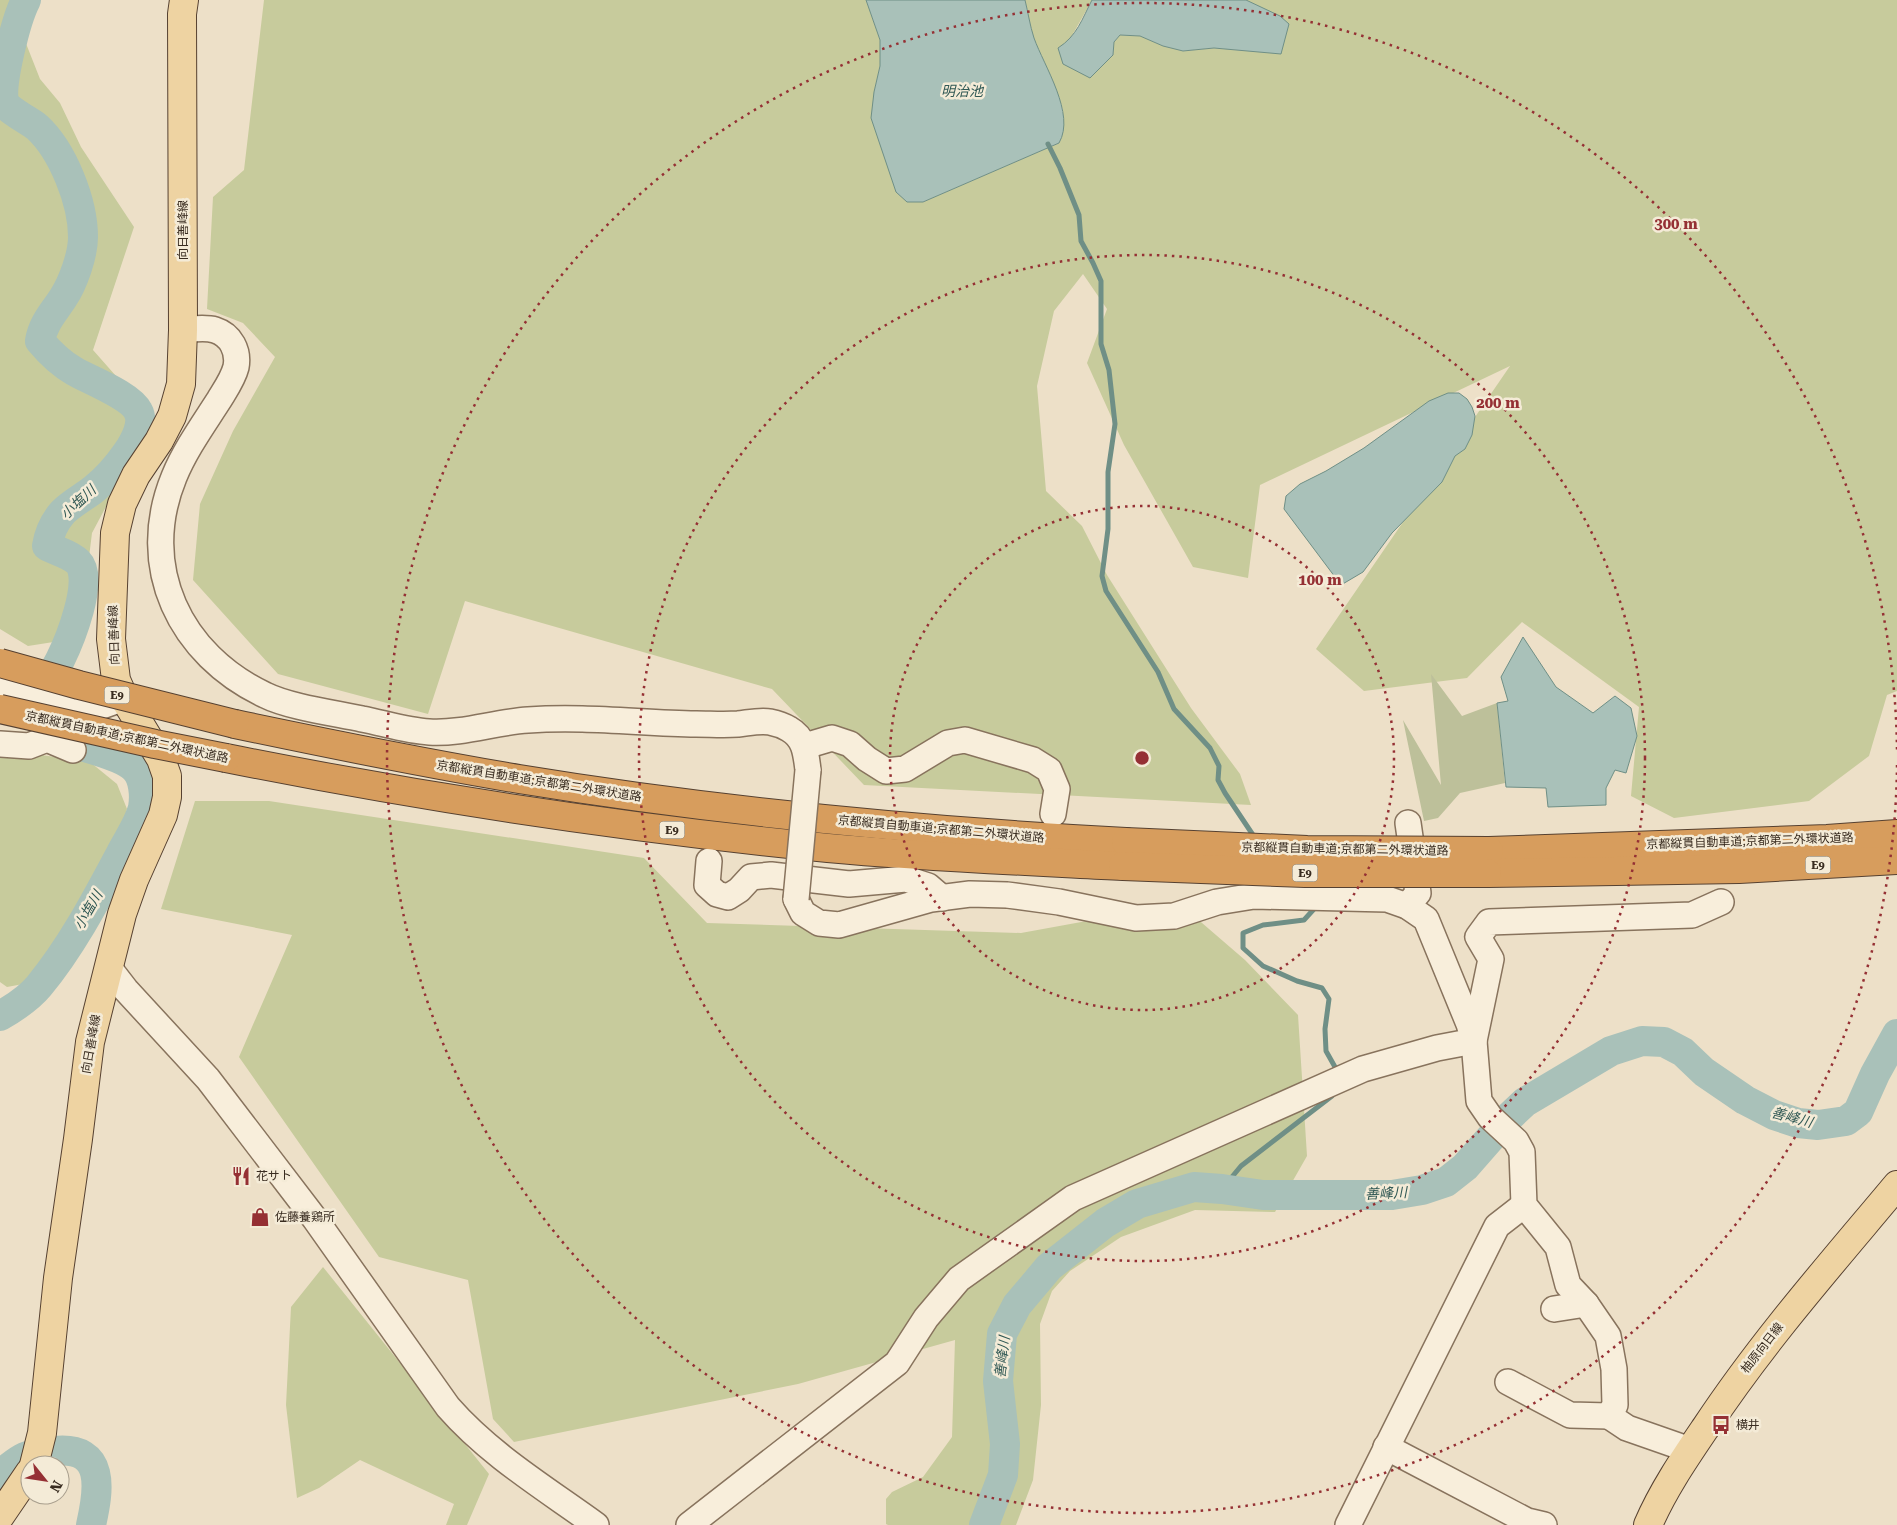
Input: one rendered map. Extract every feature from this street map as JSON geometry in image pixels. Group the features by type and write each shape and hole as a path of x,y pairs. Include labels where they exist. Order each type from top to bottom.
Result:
{"highway":[{"name":"京都縦貫自動車道;京都第二外環状道路","path":"0,662 78,685 235,724 414,761 629,796 918,828 1124,854"},
{"name":"京都縦貫自動車道;京都第二外環状道路","path":"4,693 155,744 404,792 723,837 868,851 1124,854 1307,850 1488,862 1739,869 1897,860"},
{"name":"京都縦貫自動車道;京都第二外環状道路","path":"1488,862 1741,842 1897,834"}],"main road":[{"name":"向日善峰線","path":"36,1455 90,1042 122,914 134,880 163,815 167,797 167,776 161,760 124,698 116,680 111,639 115,533 122,504 136,475 159,441 172,416 181,384 183,330 182,14 184,0"},
{"name":"柚原向日線","path":"1648,1525 1690,1450 1772,1333 1897,1185"},
{"name":"向日善峰線","path":"0,1516 20,1485"}],"street":[{"path":"183,330 215,330 225,335 233,344 237,355 236,368 229,384 189,448 174,478 165,509 161,536 162,567 171,599 186,630 208,657 238,681 268,697 292,704 428,732 468,730 524,720 552,719 735,724 768,722 790,730 807,758 796,900 803,913 819,923 839,925 931,899 970,894 1007,895 1059,902 1136,918 1174,916 1217,902 1254,896 1388,899 1407,906 1426,919 1469,1024 1474,1041 1479,1101 1490,1117 1516,1141 1522,1152 1524,1205 1558,1247 1568,1284 1586,1304 1608,1336 1614,1369 1615,1404 1609,1416"},
{"path":"4,693 78,709 99,707 124,698"},
{"path":"807,758 832,738 850,744 867,760 886,771 905,769 948,743 965,740 1033,760 1049,770 1057,789 1053,814"},
{"path":"0,744 29,746 46,739 73,750"},
{"path":"1407,906 1418,893 1408,823"},
{"path":"709,861 707,885 717,894 728,897 739,890 751,877 771,875 850,884 906,879 928,886 942,898"},
{"path":"1474,1041 1491,959 1478,937 1489,922 1692,915 1721,902"},
{"path":"109,968 208,1079 315,1219 448,1407 477,1437 500,1456 596,1525"},
{"path":"689,1525 897,1363 926,1318 959,1279 1073,1198 1363,1069 1437,1048 1474,1041"},
{"path":"1348,1525 1497,1226 1524,1205"},
{"path":"1554,1309 1586,1304"},
{"path":"1508,1382 1570,1415 1609,1416 1627,1428 1690,1450"},
{"path":"1386,1448 1527,1521 1544,1525"}],"green space":[{"path":"0,0 12,0 12,8 40,79 60,103 81,147 134,227 93,350 153,418 92,533 79,638 28,646 0,629"},
{"path":"264,0 866,0 880,40 880,66 874,92 907,202 923,202 1059,143 1063,110 1033,37 1025,0 1092,0 1069,41 1113,55 1114,42 1120,35 1140,36 1163,46 1183,51 1214,48 1281,53 1246,0 1897,0 1897,691 1887,695 1869,756 1809,801 1674,818 1631,796 1639,707 1522,622 1467,678 1364,691 1316,649 1510,366 1260,485 1248,578 1193,567 1124,445 1087,363 1107,309 1083,274 1054,311 1037,386 1046,491 1082,526 1107,575 1191,708 1240,774 1251,805 864,785 772,689 465,601 428,714 278,674 193,580 200,504 233,431 275,357 243,323 207,309 213,197 244,170"},
{"path":"1431,674 1462,716 1497,703 1505,783 1460,793 1438,818 1424,821 1403,720 1441,785"},
{"path":"0,749 90,762 117,784 127,809 99,902 50,979 7,987 0,982"},
{"path":"195,801 269,801 644,858 707,923 1021,933 1180,904 1245,960 1298,1015 1307,1156 1275,1212 1195,1210 1121,1237 1070,1271 1052,1291 1040,1324 1041,1405 1033,1480 1016,1525 886,1524 886,1499 892,1492 923,1477 952,1437 955,1340 798,1384 514,1442 493,1419 468,1280 379,1257 239,1057 292,935 161,909"},
{"path":"323,1267 489,1474 467,1525 446,1525 454,1504 360,1460 319,1488 297,1498 286,1405 291,1307"}],"water":[{"name":"明治池","path":"866,0 1025,0 1034,38 1057,90 1061,104 1064,118 1063,131 1059,143 923,202 907,202 896,192 871,118 880,66 880,40"},
{"path":"1092,0 1246,0 1280,16 1289,24 1281,54 1214,48 1183,51 1163,46 1140,36 1120,35 1114,42 1113,55 1090,78 1063,64 1058,48 1074,33"},
{"path":"1448,393 1459,393 1467,399 1475,416 1472,435 1465,449 1455,456 1442,482 1392,533 1363,572 1341,585 1284,509 1286,496 1300,484 1364,448 1429,401"},
{"path":"1523,637 1556,687 1593,713 1615,696 1631,708 1637,736 1626,773 1615,770 1606,788 1606,805 1548,807 1546,788 1506,787 1497,703 1508,701 1501,677"}],"waterway":[{"name":"小塩川","path":"26,0 10,51 4,81 4,102 14,112 37,127 55,149 70,178 75,193 82,223 83,237 74,277 67,292 46,323 40,341 56,358 69,368 127,399 138,411 140,420 134,442 118,464 94,489 63,512 57,519 51,532 47,546 75,559 82,570 84,582 79,611 69,639 60,660 35,699"},
{"path":"1048,144 1079,215 1081,241 1101,281 1101,344 1109,370 1115,424 1108,472 1108,529 1102,576 1106,591 1158,672 1174,709 1210,748 1219,766 1218,780 1255,838"},
{"name":"小塩川","path":"0,1016 35,990 51,971 103,887 136,826 143,808 144,793 142,782 135,769 107,754 46,736"},
{"path":"1311,906 1314,909 1304,920 1263,925 1243,933 1243,948 1263,966 1297,981 1322,988 1329,999 1325,1029 1326,1051 1335,1067"},
{"name":"善峰川","path":"984,1525 1003,1475 1005,1444 998,1381 1002,1334 1017,1305 1049,1267 1105,1223 1137,1204 1194,1187 1263,1195 1392,1195 1422,1190 1446,1182 1465,1167 1507,1119 1525,1102 1611,1051 1642,1041 1664,1042 1683,1052 1704,1072 1745,1100 1774,1115 1798,1123 1818,1125 1846,1121 1858,1112 1875,1074 1897,1034"},
{"path":"1222,1189 1241,1166 1332,1096"},
{"name":"小塩川","path":"0,1475 19,1460 37,1453 72,1451 83,1456 91,1463 97,1485 91,1525"}],"place":[{"name":"花サト","path":"241,1176"},
{"name":"佐藤養鶏所","path":"260,1217"},
{"name":"横井","path":"1721,1425"}]}
